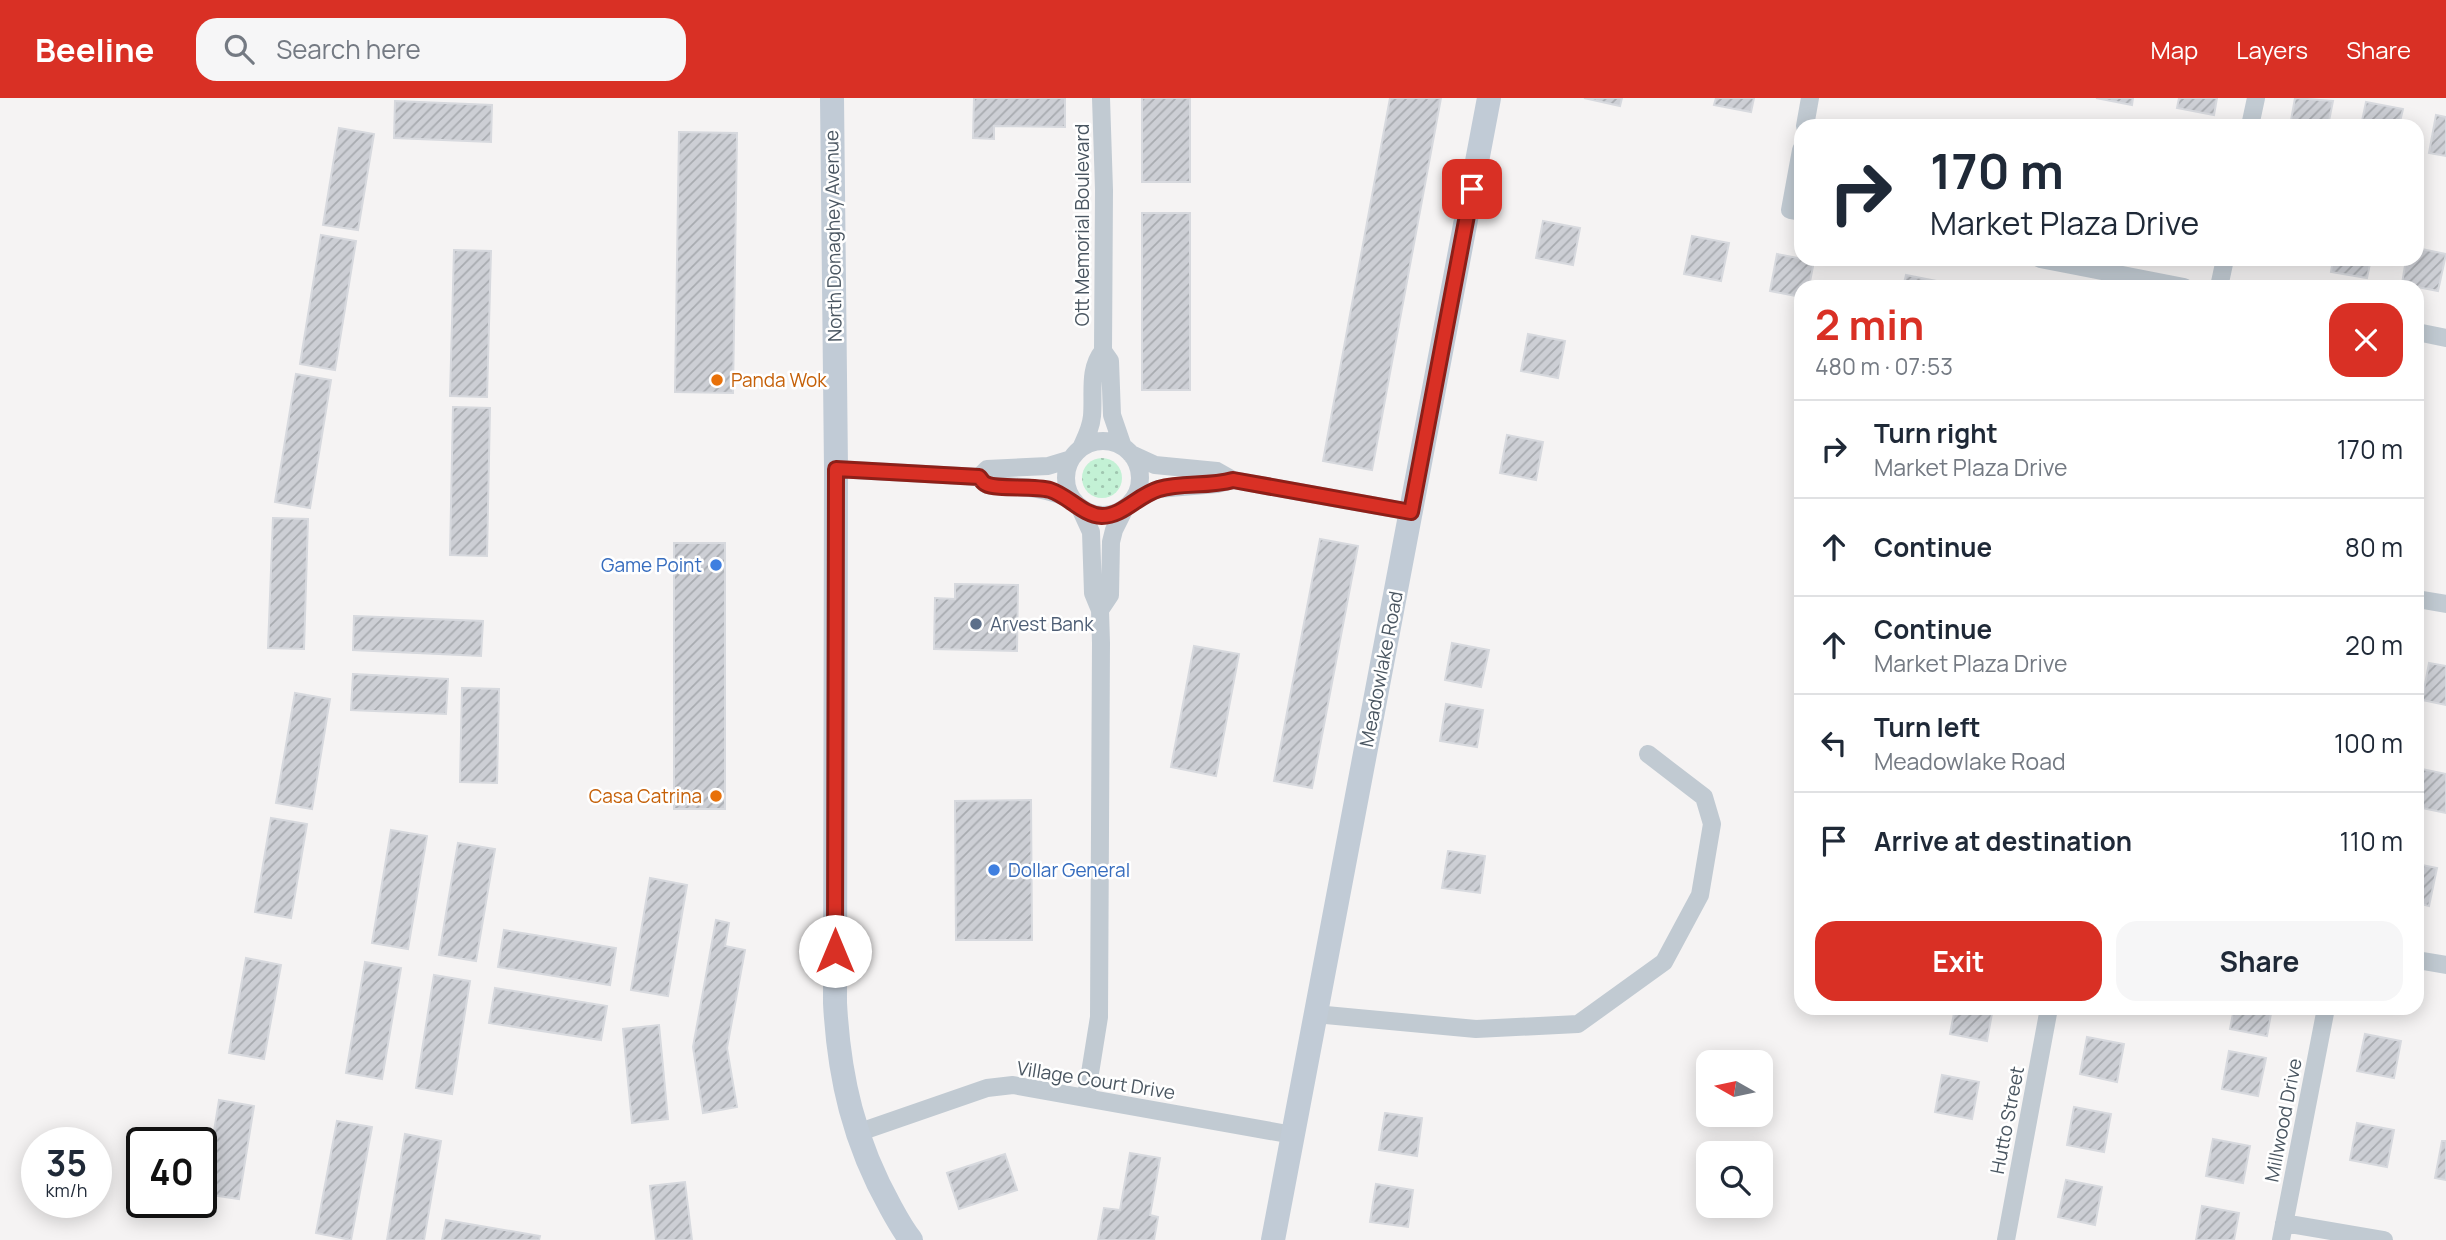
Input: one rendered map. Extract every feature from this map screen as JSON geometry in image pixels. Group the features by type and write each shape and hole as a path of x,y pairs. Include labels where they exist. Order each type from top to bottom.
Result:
{"street":[{"name":"North Donaghey Avenue","path":"832,98 836,469 835,1003 838,1051 857,1133 875,1178 911,1240"},
{"name":"Ott Memorial Boulevard","path":"1076,453 1091,426 1094,362 1103,351 1104,190 1101,98"},
{"name":"Meadowlake Road","path":"1273,1240 1489,98"},
{"path":"1806,119 1810,98"},
{"path":"2252,119 2256,98"},
{"path":"2076,266 2148,280"},
{"path":"2424,333 2446,338"},
{"name":"Ott Memorial Boulevard","path":"1103,351 1111,361 1112,415 1127,451"},
{"path":"979,477 987,469 1048,466 1102,441 1155,465 1217,471 1233,480 1411,512"},
{"path":"1100,610 1110,595 1111,542 1114,530 1138,491 1138,467 1127,451"},
{"path":"1076,453 1066,469 1065,480 1091,532 1093,593 1100,610 1099,1017 1086,1098"},
{"path":"836,469 979,477 987,485 1037,487 1050,490 1094,515 1105,516 1158,489 1233,480"},
{"path":"2424,600 2446,604"},
{"path":"1315,1014 1476,1029 1578,1024 1664,962 1700,895 1712,824 1704,797 1648,754"},
{"path":"2424,961 2446,965"},
{"name":"Hutto Street","path":"2006,1240 2048,1015"},
{"name":"Millwood Drive","path":"2283,1232 2325,1015"},
{"name":"Village Court Drive","path":"857,1133 987,1088 1013,1085 1293,1135"},
{"path":"2283,1232 2384,1240"}],"green space":[{"path":"1102,458 1110,459 1116,464 1121,470 1121,486 1116,492 1110,497 1102,498 1094,497 1088,492 1083,486 1082,478 1083,470 1088,464 1094,459"}],"building":[{"path":"974,98 1065,98 1065,127 994,126 994,139 973,138"},
{"path":"1142,98 1190,98 1190,182 1142,182"},
{"path":"1390,98 1441,98 1372,470 1323,461"},
{"path":"1584,98 1622,98 1620,106"},
{"path":"1716,98 1754,98 1751,112 1714,105"},
{"path":"2096,98 2133,98 2132,105"},
{"path":"2179,98 2217,98 2214,115 2177,108"},
{"path":"2295,98 2333,101 2329,119 2291,119"},
{"path":"395,101 492,105 491,142 394,138"},
{"path":"2366,102 2403,109 2401,119 2362,119"},
{"path":"2436,115 2446,117 2446,156 2429,153"},
{"path":"339,128 374,134 358,230 323,225"},
{"path":"679,132 737,133 733,393 675,392"},
{"path":"1142,213 1190,213 1190,390 1142,390"},
{"path":"1543,221 1580,228 1573,265 1536,258"},
{"path":"321,235 356,241 335,370 300,364"},
{"path":"1692,236 1729,243 1721,281 1684,274"},
{"path":"2424,249 2446,254 2438,291 2424,288 2424,280 2403,280 2405,266 2424,266"},
{"path":"454,250 491,251 487,397 450,396"},
{"path":"1777,254 1794,257 1794,266 1813,266 1810,280 1794,280 1794,296 1770,291"},
{"path":"2332,266 2370,266 2367,278 2331,272"},
{"path":"1906,275 1932,280 1905,280"},
{"path":"1528,334 1565,341 1558,378 1521,371"},
{"path":"296,374 331,380 310,508 275,502"},
{"path":"453,407 490,408 487,556 450,555"},
{"path":"1507,435 1543,442 1536,480 1500,473"},
{"path":"273,518 308,519 304,649 268,648"},
{"path":"1320,539 1358,546 1312,788 1274,781"},
{"path":"674,543 725,543 725,809 674,809"},
{"name":"Arvest Bank","path":"955,584 1018,585 1017,651 934,649 935,598 955,599"},
{"path":"354,616 483,621 481,656 353,650"},
{"path":"1452,643 1489,650 1481,687 1445,680"},
{"path":"1194,646 1239,654 1216,776 1171,767"},
{"path":"2429,663 2446,666 2446,705 2424,700"},
{"path":"353,674 448,679 446,714 351,710"},
{"path":"462,688 499,689 497,783 460,782"},
{"path":"295,693 330,699 312,809 276,803"},
{"path":"1446,704 1483,710 1477,747 1440,741"},
{"path":"2424,769 2446,774 2446,813 2424,808"},
{"name":"Dollar General","path":"1031,800 1032,940 956,940 955,801"},
{"path":"271,818 307,824 291,918 255,912"},
{"path":"391,830 427,836 408,949 372,943"},
{"path":"458,843 495,849 476,961 439,955"},
{"path":"1448,851 1485,856 1480,893 1442,888"},
{"path":"2424,865 2437,868 2429,906 2424,905"},
{"path":"650,878 687,885 668,996 631,990"},
{"path":"716,920 729,923 725,946 745,950 727,1048 737,1107 703,1113 693,1047"},
{"path":"504,930 616,948 610,985 498,967"},
{"path":"246,958 281,965 264,1059 229,1053"},
{"path":"365,962 401,968 382,1079 346,1073"},
{"path":"434,975 470,981 452,1094 416,1088"},
{"path":"495,988 607,1006 601,1040 489,1023"},
{"path":"1954,1015 1992,1015 1987,1041 1950,1034"},
{"path":"2233,1015 2271,1015 2267,1036 2230,1029"},
{"path":"659,1025 668,1119 632,1123 623,1029"},
{"path":"2365,1034 2401,1041 2394,1078 2357,1071"},
{"path":"2087,1037 2124,1044 2117,1082 2080,1074"},
{"path":"2229,1051 2266,1058 2258,1096 2222,1089"},
{"path":"1942,1075 1979,1082 1972,1119 1935,1112"},
{"path":"219,1100 254,1106 239,1199 217,1196 217,1127 215,1127"},
{"path":"2074,1107 2111,1114 2104,1152 2067,1145"},
{"path":"1385,1113 1422,1118 1417,1156 1379,1150"},
{"path":"337,1121 372,1127 351,1240 316,1233"},
{"path":"2357,1123 2394,1130 2387,1167 2350,1160"},
{"path":"405,1134 441,1141 424,1240 387,1240"},
{"path":"2213,1139 2250,1146 2243,1183 2206,1176"},
{"path":"2442,1141 2446,1141 2446,1180 2435,1178"},
{"path":"1130,1153 1160,1158 1150,1215 1158,1217 1154,1240 1098,1240 1104,1208 1120,1210"},
{"path":"1005,1154 1017,1190 959,1209 947,1173"},
{"path":"2066,1180 2102,1187 2095,1225 2058,1217"},
{"path":"685,1182 692,1240 656,1240 650,1186"},
{"path":"1376,1184 1413,1190 1408,1227 1370,1222"},
{"path":"2202,1206 2239,1213 2234,1240 2196,1240"},
{"path":"446,1220 540,1236 539,1240 442,1240"}],"place":[{"name":"Panda Wok","path":"717,380"},
{"name":"Game Point","path":"716,565"},
{"name":"Arvest Bank","path":"976,624"},
{"name":"Casa Catrina","path":"716,796"},
{"name":"Dollar General","path":"994,870"}],"route":[{"path":"835,951 836,469 979,477 987,485 1037,487 1073,500 1087,512 1101,516 1119,512 1132,501 1158,489 1233,480 1411,512 1472,189"}]}
